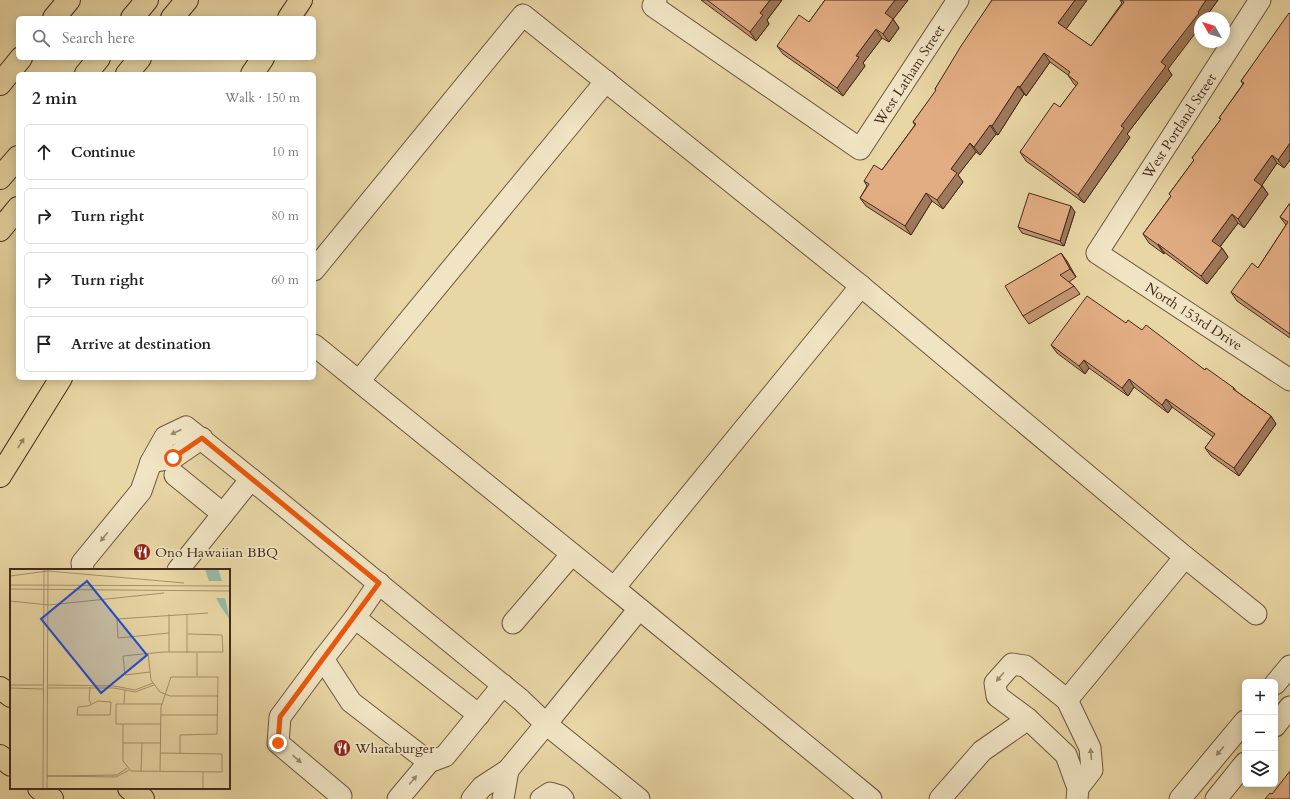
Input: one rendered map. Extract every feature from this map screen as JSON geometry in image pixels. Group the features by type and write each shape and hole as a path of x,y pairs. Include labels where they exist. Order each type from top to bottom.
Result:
{"main road":[{"path":"56,16 69,0"},
{"path":"134,16 147,0"},
{"path":"174,16 187,0"},
{"path":"290,16 301,0"},
{"path":"0,84 19,60"},
{"path":"88,72 97,60"},
{"path":"129,72 138,60"},
{"path":"253,72 262,60"},
{"path":"0,178 16,159"},
{"path":"0,230 16,210"},
{"path":"0,476 60,380"},
{"path":"0,688 10,695"},
{"path":"0,756 10,764"},
{"path":"40,789 52,799"},
{"path":"130,789 143,799"}],"street":[{"name":"West Latham Street","path":"655,3 860,149 958,0"},
{"name":"West Portland Street","path":"1097,253 1260,0"},
{"path":"316,268 523,15 861,286 1185,558 1256,614"},
{"path":"359,381 606,81"},
{"name":"North 153rd Drive","path":"1097,253 1290,380"},
{"path":"614,588 861,286"},
{"path":"316,347 871,799"},
{"path":"83,569 82,563 141,491 151,462 165,437 186,427 202,438 379,583 503,685 546,724 639,799"},
{"path":"175,475 223,514"},
{"path":"179,569 251,479"},
{"path":"513,623 572,554"},
{"path":"1067,700 1185,558"},
{"path":"341,796 278,743 280,717 355,618 379,583"},
{"path":"472,799 482,787 508,770 639,609"},
{"path":"355,618 479,715"},
{"path":"323,659 351,702 429,762"},
{"path":"1012,664 1025,666 1067,700 1090,748 1092,770 1078,794 1066,755 1028,719 997,696 995,683 1012,664"},
{"path":"1278,680 1290,666"},
{"path":"398,799 429,762 445,756 503,685"},
{"path":"1278,722 1290,707"},
{"path":"940,799 982,751 1028,719"},
{"path":"1180,799 1242,725"},
{"path":"1216,799 1242,767"},
{"path":"503,799 508,770"},
{"path":"541,799 550,793 563,799"}],"building":[{"path":"707,0 770,0 760,13 763,15 750,32"},
{"path":"825,0 895,0 885,13 893,19 883,34 876,29 856,56 859,57 837,88 777,46 799,15 809,22"},
{"path":"992,0 1075,0 1058,23 1091,46 1124,2 1121,0 1206,0 1198,12 1194,12 1194,19 1161,62 1166,66 1121,126 1124,128 1078,195 1020,152 1054,103 1060,107 1078,83 1068,75 1070,72 1044,53 1020,87 1018,86 992,126 990,125 974,147 970,143 951,169 957,173 937,200 926,193 905,226 860,198 869,184 864,181 874,165 882,170 916,124 913,122 936,90 935,89 961,46"},
{"path":"1289,13 1290,143 1278,160 1272,155 1254,180 1262,186 1238,219 1232,214 1212,241 1222,248 1201,276 1143,234 1171,196 1169,194 1194,160 1192,158 1221,119 1219,118 1244,83 1241,81"},
{"path":"1029,193 1071,206 1060,241 1018,227"},
{"path":"1290,203 1290,334 1231,292 1252,263 1258,268 1288,222 1280,217"},
{"path":"1061,253 1070,269 1060,275 1074,286 1023,316 1005,286"},
{"path":"1087,296 1126,323 1128,320 1142,330 1146,325 1205,370 1206,368 1271,416 1234,468 1205,448 1215,434 1166,399 1162,405 1129,379 1122,388 1084,360 1079,366 1051,345"},
{"path":"1290,771 1290,799 1265,799 1270,793 1272,794"}],"place":[{"name":"Ono Hawaiian BBQ","path":"142,552"},
{"name":"Whataburger","path":"342,748"}],"route":[{"path":"173,458 202,438 379,583 355,618 280,717 278,743"}]}
